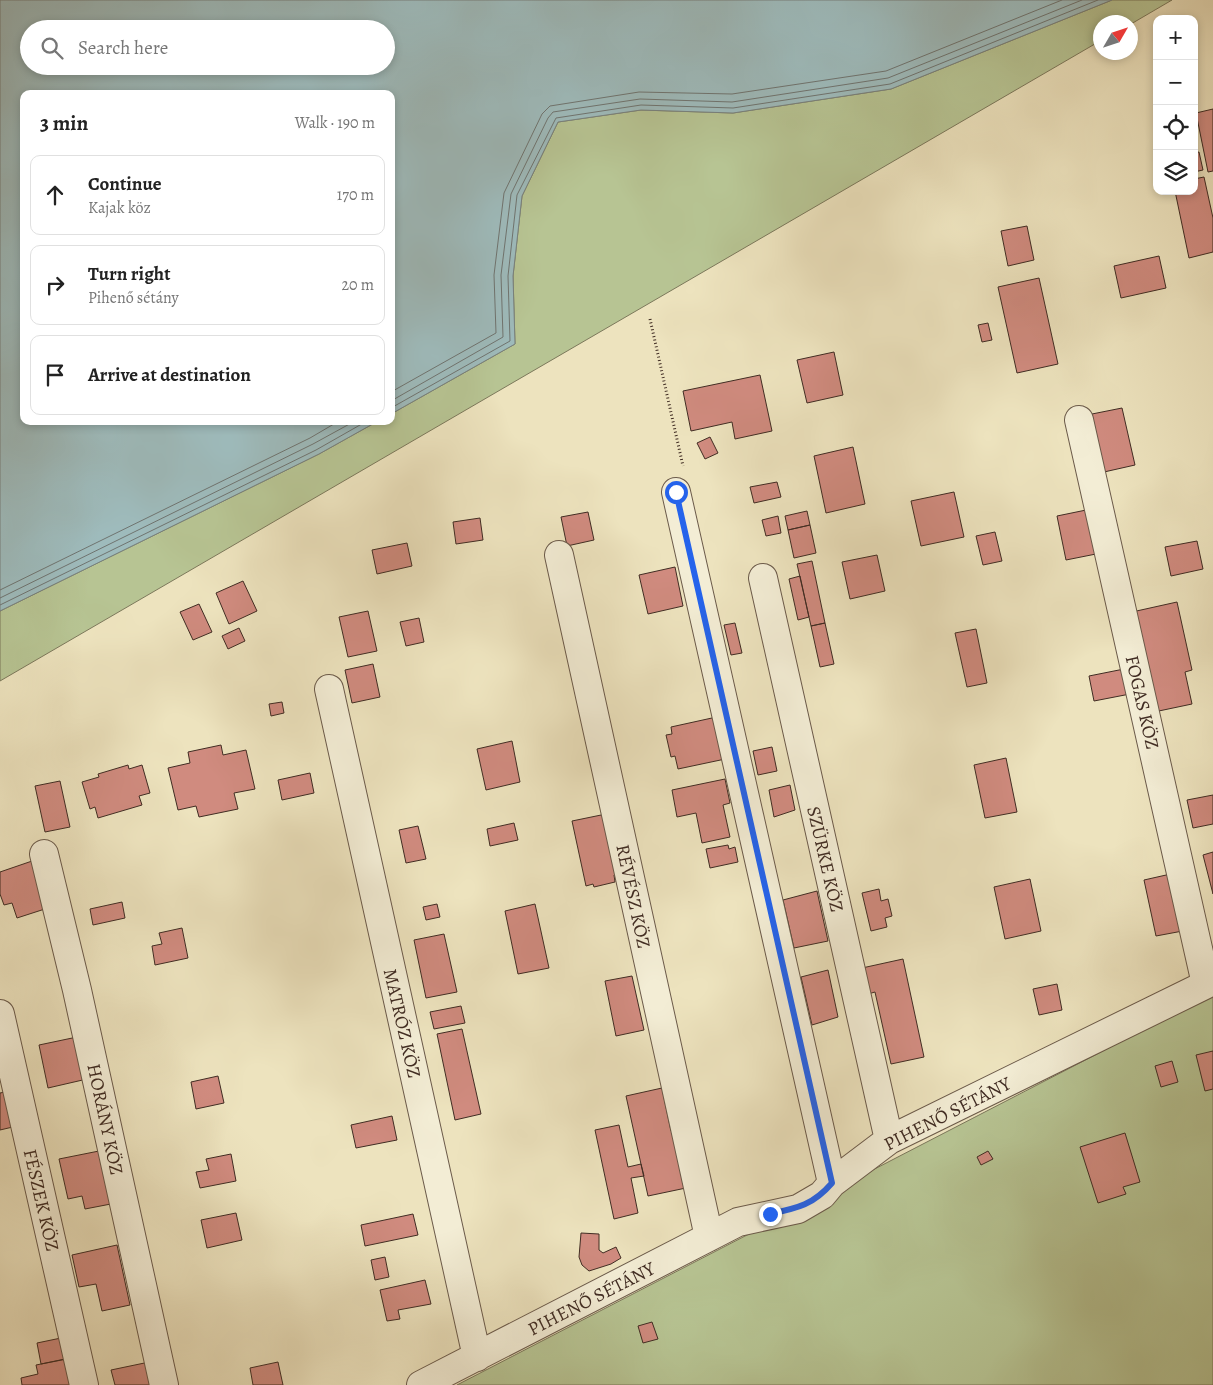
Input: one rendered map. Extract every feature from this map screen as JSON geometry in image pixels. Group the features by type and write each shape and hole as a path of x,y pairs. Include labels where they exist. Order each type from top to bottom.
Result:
{"street":[{"name":"FOGAS KÖZ","path":"1079,420 1209,982"},
{"path":"676,492 832,1183"},
{"name":"RÉVÉSZ KÖZ","path":"559,555 709,1237"},
{"name":"SZÜRKE KÖZ","path":"763,578 889,1140"},
{"name":"MATRÓZ KÖZ","path":"329,688 477,1356"},
{"name":"HORÁNY KÖZ","path":"44,854 78,990 164,1385"},
{"name":"PIHENŐ SÉTÁNY","path":"421,1385 738,1222 798,1209 822,1194 832,1183 889,1140 1209,982"},
{"name":"FÉSZEK KÖZ","path":"0,1014 84,1385"}],"path":[{"path":"650,319 684,471 683,482 676,492"}],"green space":[{"path":"1112,0 1172,0 1138,20 1138,15 1093,15 1093,45 0,681 0,611 319,454 371,425 395,425 395,412 515,344 513,276 522,196 558,122 641,110 733,113 891,89"},
{"path":"1213,994 1213,1385 457,1385"}],"water":[{"path":"0,0 1112,0 891,89 733,113 641,110 558,122 522,196 513,276 515,344 395,412 395,90 20,90 20,425 371,425 319,454 0,611"}],"building":[{"path":"1213,109 1213,171 1208,172 1198,123 1198,113"},
{"path":"1198,152 1203,170 1198,171"},
{"path":"1204,177 1213,218 1213,252 1189,258 1176,195 1198,195 1198,178"},
{"path":"1027,226 1034,260 1008,266 1001,231"},
{"path":"1159,256 1166,288 1121,298 1114,266"},
{"path":"1039,278 1058,364 1017,373 998,287"},
{"path":"988,323 992,340 982,342 978,325"},
{"path":"834,352 843,395 807,403 797,360"},
{"path":"760,375 772,431 735,439 732,422 691,431 683,391"},
{"path":"1122,408 1135,465 1104,472 1092,414"},
{"path":"710,437 718,453 705,459 697,443"},
{"path":"853,447 865,504 826,513 814,456"},
{"path":"777,482 781,497 754,503 750,487"},
{"path":"954,492 964,537 921,546 911,501"},
{"path":"1091,509 1101,553 1066,560 1057,516"},
{"path":"807,511 810,525 788,530 785,516"},
{"path":"588,512 594,540 567,546 561,517"},
{"path":"778,516 781,533 766,536 762,520"},
{"path":"480,518 483,540 456,544 453,522"},
{"path":"810,525 816,553 794,558 788,530"},
{"path":"995,532 1002,561 983,565 976,536"},
{"path":"1197,541 1203,569 1171,576 1165,547"},
{"path":"407,543 412,566 377,574 372,550"},
{"path":"877,555 885,591 850,599 842,562"},
{"path":"812,561 825,623 811,626 797,564"},
{"path":"675,567 683,606 648,614 639,575"},
{"path":"800,576 809,617 798,620 789,579"},
{"path":"243,581 257,611 229,624 216,593"},
{"path":"1177,602 1192,670 1185,672 1192,704 1154,712 1132,612"},
{"path":"199,604 212,632 193,640 180,612"},
{"path":"368,611 377,651 348,657 339,617"},
{"path":"419,618 424,642 406,646 400,622"},
{"path":"735,623 742,653 731,655 724,625"},
{"path":"825,623 834,664 820,667 811,626"},
{"path":"239,628 245,641 228,649 222,636"},
{"path":"976,629 987,683 967,687 955,633"},
{"path":"373,664 380,697 352,703 345,670"},
{"path":"1124,669 1130,694 1094,701 1089,676"},
{"path":"282,702 284,713 271,716 269,704"},
{"path":"721,716 730,758 678,769 675,756 671,757 666,735 672,734 671,727"},
{"path":"512,741 520,782 486,790 477,749"},
{"path":"221,745 223,755 246,750 255,789 234,793 238,809 199,817 196,806 178,810 168,768 190,763 188,752"},
{"path":"772,747 777,771 758,775 753,751"},
{"path":"1006,758 1017,812 985,818 974,765"},
{"path":"128,765 129,769 142,765 150,793 139,796 142,805 98,818 95,807 90,809 82,782 99,777 98,774"},
{"path":"310,773 314,793 282,800 278,780"},
{"path":"725,779 730,803 723,805 730,837 702,843 696,813 677,817 672,790"},
{"path":"60,781 70,827 45,832 35,786"},
{"path":"790,785 795,810 774,817 769,790"},
{"path":"1213,795 1213,824 1193,828 1187,800"},
{"path":"606,814 619,874 614,875 615,882 594,887 593,884 586,886 572,821"},
{"path":"514,823 518,840 490,846 487,829"},
{"path":"418,826 426,859 406,863 399,830"},
{"path":"728,845 729,849 735,847 738,862 710,868 706,849"},
{"path":"1213,852 1213,894 1203,855"},
{"path":"35,860 51,907 17,918 12,903 4,905 0,894 0,872"},
{"path":"1175,873 1188,930 1156,936 1144,880"},
{"path":"1030,879 1041,931 1005,939 994,887"},
{"path":"879,889 881,901 888,899 892,916 885,918 887,927 871,931 862,893"},
{"path":"817,891 828,941 794,948 783,900"},
{"path":"122,902 125,918 93,925 90,909"},
{"path":"437,904 440,917 426,920 423,907"},
{"path":"535,904 549,968 518,974 505,911"},
{"path":"182,928 188,958 155,965 152,946 162,944 159,933"},
{"path":"444,934 457,992 426,998 414,940"},
{"path":"903,959 924,1057 891,1064 875,992 868,994 862,968"},
{"path":"828,970 838,1017 812,1025 801,977"},
{"path":"632,976 644,1030 616,1036 605,981"},
{"path":"1057,984 1062,1010 1039,1015 1033,989"},
{"path":"461,1006 465,1023 434,1029 430,1012"},
{"path":"462,1029 481,1114 455,1120 437,1034"},
{"path":"77,1037 87,1079 48,1088 39,1045"},
{"path":"1213,1051 1213,1089 1205,1091 1196,1055"},
{"path":"1172,1061 1178,1082 1161,1087 1155,1066"},
{"path":"218,1076 224,1103 196,1109 191,1082"},
{"path":"662,1088 671,1131 678,1130 686,1188 648,1196 626,1096"},
{"path":"10,1091 17,1126 0,1130 0,1093"},
{"path":"392,1116 397,1140 356,1148 351,1125"},
{"path":"619,1125 628,1167 641,1164 644,1176 631,1178 638,1213 614,1219 595,1130"},
{"path":"1125,1133 1140,1182 1123,1187 1126,1194 1098,1203 1080,1147"},
{"path":"104,1150 116,1203 85,1209 82,1196 68,1199 59,1159"},
{"path":"988,1151 993,1159 981,1165 977,1157"},
{"path":"231,1154 236,1181 200,1188 196,1172 209,1170 206,1159"},
{"path":"236,1213 242,1240 207,1248 201,1220"},
{"path":"413,1214 418,1235 365,1246 361,1225"},
{"path":"581,1233 599,1234 599,1250 603,1253 616,1247 621,1258 611,1264 589,1271 582,1265 579,1257"},
{"path":"117,1245 130,1305 102,1311 96,1284 79,1287 72,1255"},
{"path":"385,1257 389,1277 375,1280 371,1260"},
{"path":"425,1280 431,1304 398,1310 400,1319 387,1321 380,1290"},
{"path":"652,1322 658,1339 643,1343 638,1326"},
{"path":"61,1338 65,1359 41,1364 37,1343"},
{"path":"72,1358 78,1385 22,1385 21,1378 38,1374 36,1365"},
{"path":"154,1361 159,1385 115,1385 111,1370"},
{"path":"278,1362 283,1385 253,1385 250,1368"}],"route":[{"path":"676,492 832,1183 822,1194 798,1209 770,1214"}]}
